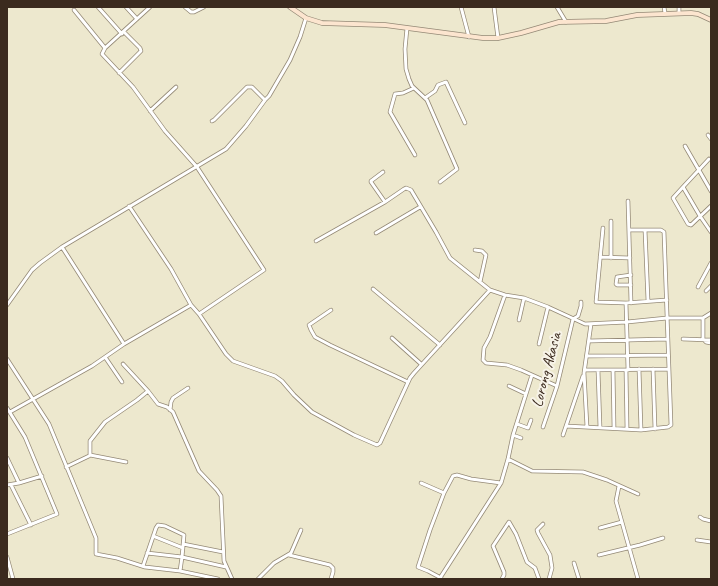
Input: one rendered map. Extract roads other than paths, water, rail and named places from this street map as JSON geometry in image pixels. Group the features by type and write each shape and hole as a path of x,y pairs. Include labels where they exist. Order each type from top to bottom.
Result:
{"street":[{"path":"98,7 140,48 141,51 119,73"},
{"path":"126,7 137,19"},
{"path":"150,7 105,48 102,54 133,87 165,131 197,167 264,270 199,314"},
{"path":"185,7 191,12 204,7"},
{"path":"290,7 306,18 322,23 385,26 469,37 498,38 521,34 553,24 566,22 606,21 637,15 665,13 698,14 711,20"},
{"path":"461,7 469,37"},
{"path":"494,7 498,38"},
{"path":"557,7 566,22"},
{"path":"664,7 665,13"},
{"path":"679,7 679,13"},
{"path":"74,10 105,48"},
{"path":"7,305 32,270 62,247 197,167 232,144 278,81 290,60 306,18"},
{"path":"407,28 405,49 406,69 410,83 425,98 457,169 440,182"},
{"path":"425,98 435,91 438,86 446,82 465,123"},
{"path":"150,111 176,87"},
{"path":"212,121 247,87 252,87 265,100"},
{"path":"414,88 403,93 395,94 390,112 415,155"},
{"path":"708,135 711,139"},
{"path":"685,146 698,171 711,191"},
{"path":"710,160 673,198 688,224 691,225 711,206"},
{"path":"383,172 371,180 371,182 385,202"},
{"path":"683,187 711,232"},
{"path":"316,241 385,202 406,188 413,193 450,258 490,290 505,295 524,298 585,324 667,318 703,318 711,313"},
{"path":"628,201 631,303"},
{"path":"129,206 171,269 191,304 226,354 233,361 275,376 317,415 354,435 377,445 380,443 408,382 421,364 490,290"},
{"path":"376,233 420,207"},
{"path":"611,221 611,258"},
{"path":"603,228 596,302 631,303 667,300"},
{"path":"566,426 641,430 668,427 671,425 664,232 661,230 629,230"},
{"path":"645,230 648,302"},
{"path":"62,247 124,344"},
{"path":"475,250 482,251 486,255 480,282"},
{"path":"600,257 630,258"},
{"path":"698,287 711,263"},
{"path":"708,269 711,272"},
{"path":"630,275 617,277 616,284 631,285"},
{"path":"706,291 711,286"},
{"path":"373,289 440,345"},
{"path":"505,295 490,337 484,348 483,360 486,363 507,365 557,386"},
{"path":"519,320 524,298"},
{"name":"Lorong Akasia","path":"543,427 557,386 572,319 578,316 581,302"},
{"path":"626,303 628,355 627,429"},
{"path":"10,412 92,366 124,344 191,304"},
{"path":"539,344 548,307"},
{"path":"331,310 310,324 310,327 316,336 330,345 408,382"},
{"path":"703,318 704,339"},
{"path":"563,435 585,371 591,324"},
{"path":"392,338 421,364"},
{"path":"589,341 667,339"},
{"path":"683,339 704,339 711,341"},
{"path":"588,356 668,355"},
{"path":"105,357 122,382"},
{"path":"7,359 49,424 96,538 96,554 117,558 143,566 180,571 218,579"},
{"path":"123,364 158,404 170,410 183,434 199,472 218,490 221,496 224,561 232,579"},
{"path":"639,369 641,430"},
{"path":"653,369 655,429"},
{"path":"585,371 669,369"},
{"path":"598,370 600,428"},
{"path":"613,370 614,428"},
{"path":"585,371 587,427"},
{"path":"501,483 471,480 455,475 444,493 418,567 441,578 501,483 508,460 513,435 532,376"},
{"path":"509,386 526,394"},
{"path":"170,410 173,398 188,388"},
{"path":"90,455 90,441 106,422 148,391"},
{"path":"7,408 25,437 57,514 7,534"},
{"path":"517,424 528,428 531,420"},
{"path":"513,435 521,438"},
{"path":"66,467 90,455 126,462"},
{"path":"7,458 19,483"},
{"path":"508,460 532,471 583,472 607,480 638,494"},
{"path":"30,525 9,485 42,476"},
{"path":"421,483 444,493"},
{"path":"619,486 616,498 638,579"},
{"path":"700,517 711,521"},
{"path":"502,579 504,574 493,546 509,522 516,534 527,562 535,568 539,579"},
{"path":"600,528 622,522"},
{"path":"543,524 537,530 550,555 552,568 550,579"},
{"path":"143,566 158,525 165,526 184,534 185,537 180,571"},
{"path":"258,579 274,563 289,555 301,530"},
{"path":"153,536 183,546 223,552"},
{"path":"599,555 663,538"},
{"path":"697,540 711,542"},
{"path":"147,553 182,557 226,567"},
{"path":"289,555 330,565 333,568 331,579"},
{"path":"7,557 13,579"},
{"path":"574,563 579,579"}]}
